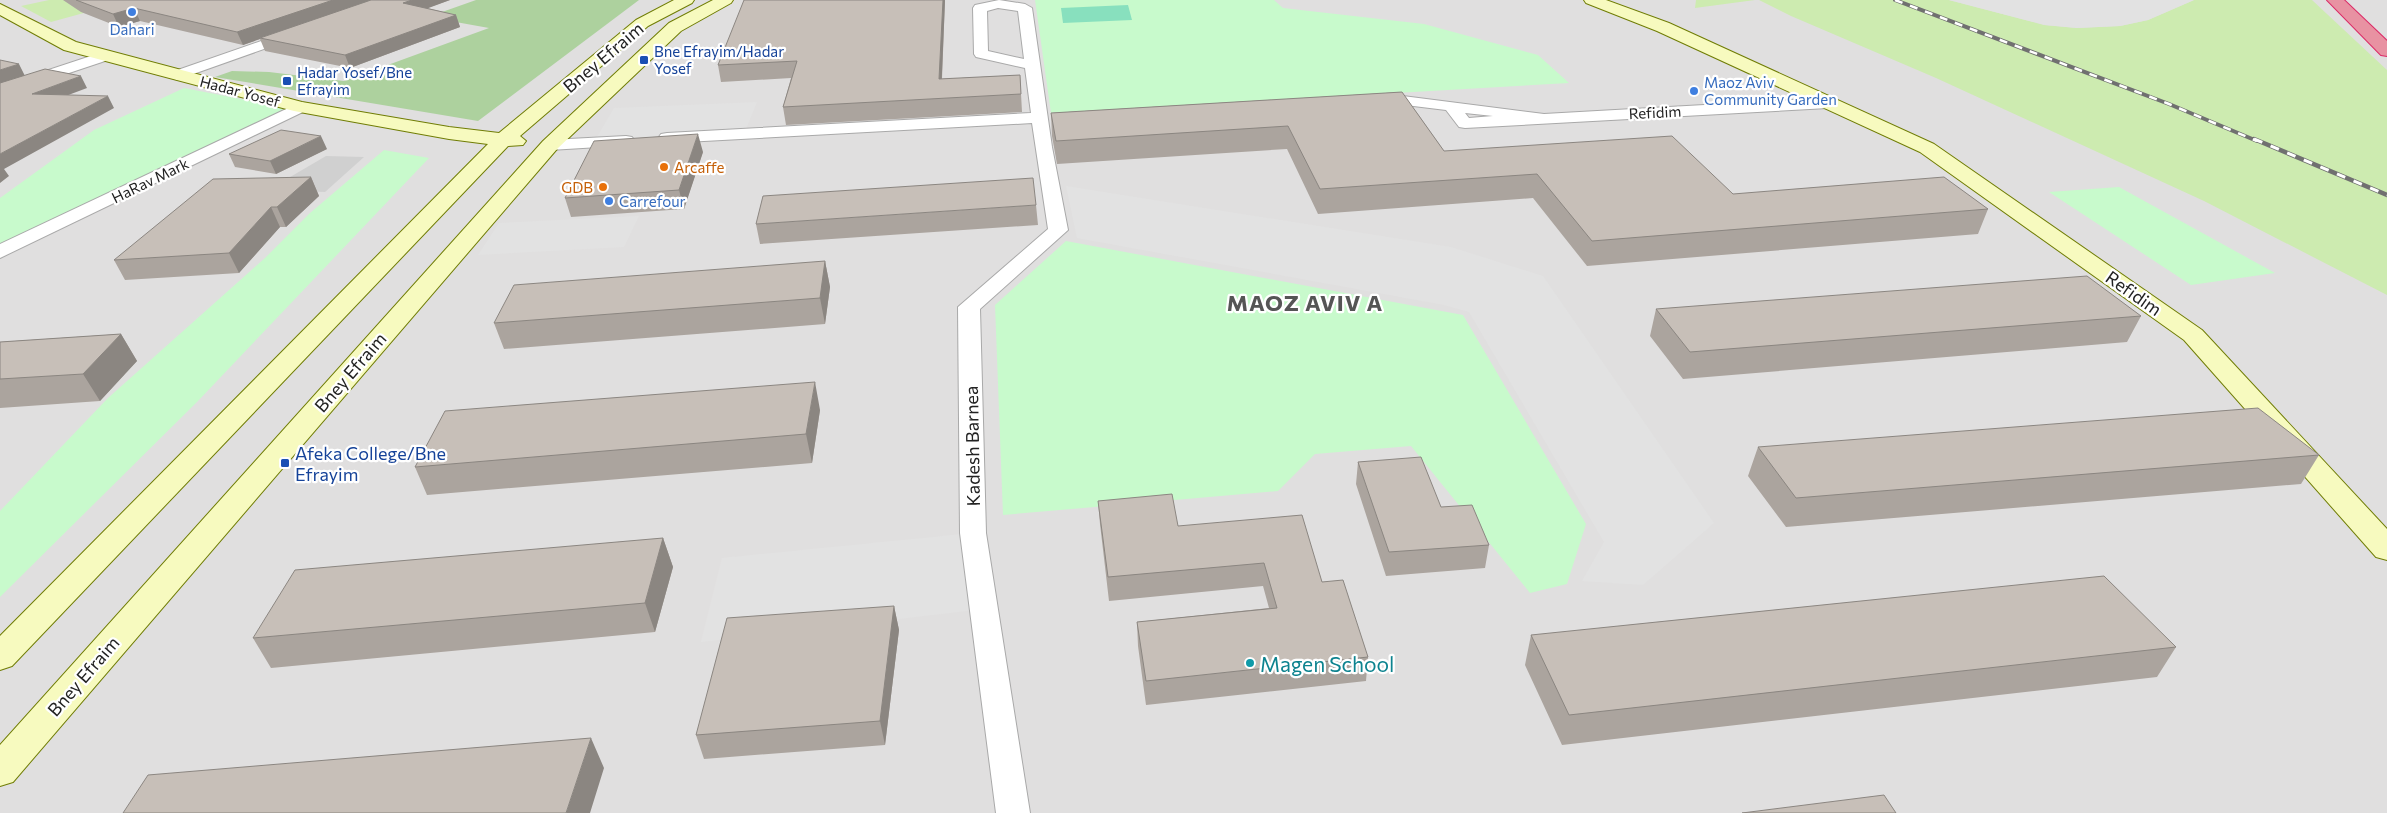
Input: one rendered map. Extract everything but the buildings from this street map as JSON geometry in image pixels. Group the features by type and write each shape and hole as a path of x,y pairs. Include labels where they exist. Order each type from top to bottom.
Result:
{"highway":[{"path":"2335,0 2387,51"}],"main road":[{"name":"Bney Efraim","path":"0,657 503,140 642,23 686,0"},
{"name":"Bney Efraim","path":"0,770 550,145 675,27 725,0"},
{"name":"Refidim","path":"1592,0 1663,27 1927,148 2193,335 2387,549"},
{"name":"Hadar Yosef","path":"0,9 70,46 301,108 449,133 550,145"},
{"path":"449,133 490,127 534,115"}],"street":[{"name":"Kadesh Barnea","path":"1013,813 973,533 969,307 1058,230 1039,118 1033,65 1025,8 998,4 980,8 981,54 1033,65"},
{"path":"177,75 309,29"},
{"path":"0,91 106,56"},
{"name":"Refidim","path":"1394,100 1451,106 1465,123 1828,103"},
{"name":"HaRav Mark","path":"0,252 301,108"},
{"path":"550,145 1039,118"}],"shaded area":[{"path":"0,0 2387,0 2387,813 0,813"},
{"path":"1949,0 2194,0 2148,20 2120,26 2077,28 2045,25"},
{"path":"757,102 744,134 594,142 614,108"},
{"path":"326,156 364,157 325,192 268,190"},
{"path":"1066,186 1451,247 1543,276 1714,523 1643,585 1582,581 1604,542 1469,312 1444,305 1077,238"},
{"path":"639,216 624,247 478,255 499,223"},
{"path":"973,533 984,609 701,642 722,558"}],"green space":[{"path":"49,0 131,0 51,22 21,6"},
{"path":"476,0 639,0 478,121 215,77 232,71 269,72 344,81 489,28 428,17"},
{"path":"1035,0 1274,0 1283,8 1424,24 1538,55 1569,83 1051,113"},
{"path":"1696,0 1755,0 1695,8"},
{"path":"1759,0 1949,0 2044,25 2077,28 2120,26 2148,20 2194,0 2312,0 2387,70 2387,295 2204,201 1936,78 1791,16"},
{"path":"1128,5 1132,20 1063,23 1061,8"},
{"path":"184,88 287,108 0,245 0,198 94,130"},
{"path":"384,150 429,158 197,402 0,597 0,511 108,398 265,258 310,213"},
{"path":"2119,187 2275,273 2191,285 2049,192"},
{"path":"1066,241 1463,315 1586,524 1567,584 1530,593 1411,446 1315,454 1278,491 1003,515 995,305"}],"railway":[{"path":"1895,0 2169,104 2257,141"},
{"path":"2254,139 2387,195"}],"place":[{"name":"Dahari","path":"132,12"},
{"name":"Bne Efrayim/Hadar Yosef","path":"644,60"},
{"name":"Hadar Yosef/Bne Efrayim","path":"287,81"},
{"name":"Maoz Aviv Community Garden","path":"1694,91"},
{"name":"Arcaffe","path":"664,167"},
{"name":"GDB","path":"603,187"},
{"name":"Carrefour","path":"609,201"},
{"name":"Afeka College/Bne Efrayim","path":"285,463"},
{"name":"Magen School","path":"1250,663"}],"district":[{"name":"MAOZ AVIV A","path":"1305,302"}]}
